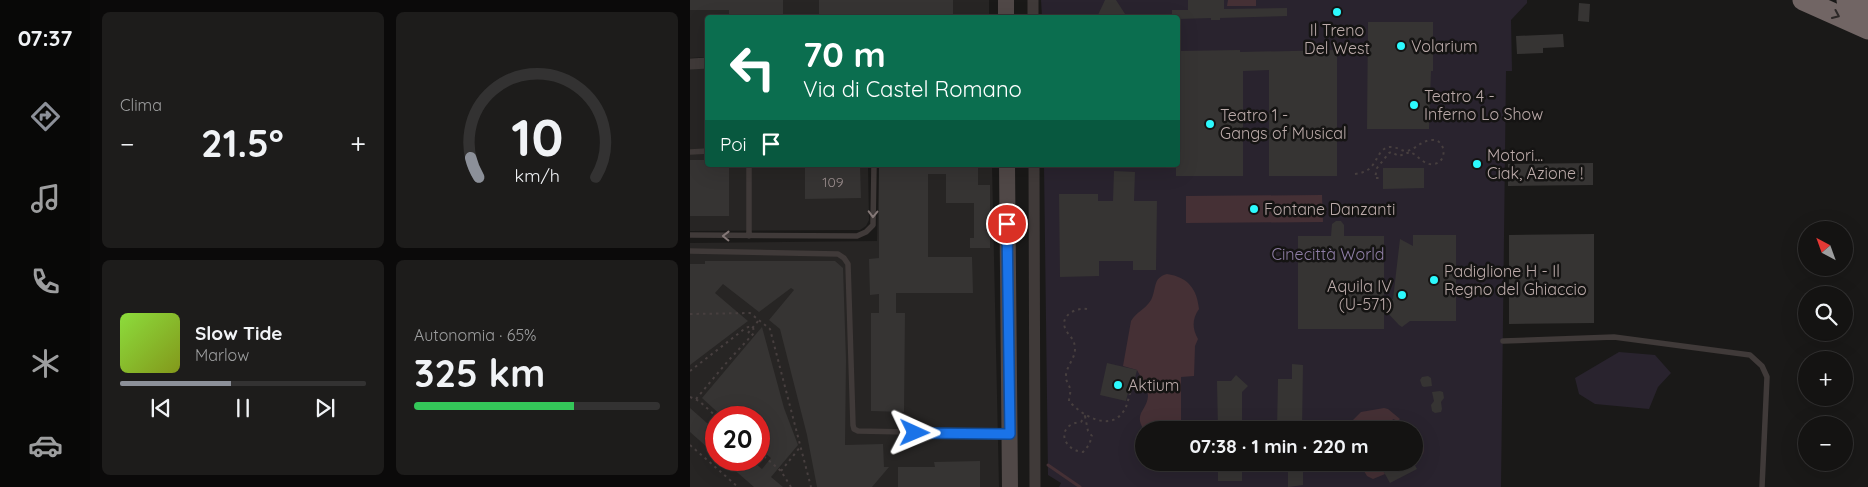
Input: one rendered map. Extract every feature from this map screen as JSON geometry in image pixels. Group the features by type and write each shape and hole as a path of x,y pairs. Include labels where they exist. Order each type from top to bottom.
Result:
{"highway":[{"path":"1847,0 1868,10"},
{"path":"1802,1 1868,30"}],"street":[{"path":"1006,0 1006,15"},
{"path":"1033,0 1033,15"},
{"path":"690,64 705,63"},
{"path":"1007,167 1010,487"},
{"path":"1034,167 1036,487"}],"lane":[{"path":"690,152 705,152"},
{"path":"749,167 749,236"},
{"path":"690,235 857,236 866,232 873,225 874,167"},
{"path":"690,252 838,254 844,258 848,264 854,429 858,431 1010,434"},
{"path":"1503,341 1614,337 1750,355 1762,366 1767,377 1762,487"}],"path":[{"path":"1355,174 1369,169 1375,163 1380,152 1386,148 1394,147 1407,151 1420,144 1434,140 1444,148 1444,156 1439,163 1435,164 1426,163 1410,152 1399,156 1391,152 1377,168 1374,175 1375,178 1379,178"},
{"path":"1088,309 1082,308 1072,311 1066,318 1065,329 1074,342 1075,350 1074,358 1066,373 1066,381 1070,388 1069,401 1085,416 1104,421 1116,419 1125,410 1130,394"},
{"path":"690,314 750,313 770,329 774,338 811,487"},
{"path":"748,333 759,320"},
{"path":"690,371 743,330 753,327"},
{"path":"696,399 754,333 753,327"},
{"path":"690,396 705,407"},
{"path":"1085,416 1088,430 1092,436 1083,452 1069,446 1064,434 1068,426 1081,422 1085,416"},
{"path":"690,445 738,487"},
{"path":"780,471 801,446"},
{"path":"770,462 780,471 791,487"}],"shaded area":[{"path":"690,0 989,0 989,15 705,15 705,57 690,58"},
{"path":"1228,0 1256,0 1256,6 1227,6"},
{"path":"690,68 705,68 705,167 868,167 869,220 866,226 860,230 690,231"},
{"path":"879,167 992,167 999,487 690,487 690,243 877,241"},
{"name":"Fontane Danzanti","path":"1322,195 1323,222 1186,223 1186,196"},
{"path":"1167,274 1186,281 1194,290 1198,302 1199,309 1195,316 1194,324 1198,339 1195,346 1194,376 1181,377 1181,421 1140,421 1140,416 1147,401 1147,389 1137,370 1123,366 1131,321 1151,300 1157,281"},
{"path":"1384,408 1400,419 1398,421 1393,419 1392,421 1353,421 1361,412"},
{"path":"1364,471 1383,471 1385,474 1373,479 1367,476"}],"green space":[{"name":"Cinecittà World","path":"1041,0 1527,0 1527,3 1511,20 1512,71 1506,71 1501,487 1059,487 1061,483 1048,475 1044,167 1180,167 1180,15 1042,15"},
{"path":"1619,352 1655,355 1671,373 1658,387 1649,409 1595,404 1579,394 1575,378"}],"building":[{"path":"690,0 783,0 783,15 729,15 729,10 690,10"},
{"path":"819,0 953,0 953,15 819,15"},
{"path":"1105,0 1116,0 1126,15 1098,15"},
{"path":"1188,0 1224,0 1224,9 1287,8 1287,16 1220,18 1220,20 1211,20 1211,18 1180,19 1180,15 1172,15 1172,10 1188,10"},
{"path":"1579,3 1590,4 1589,22 1578,21"},
{"path":"1368,22 1433,22 1433,71 1431,71 1429,129 1367,129"},
{"path":"1563,34 1564,47 1543,48 1543,53 1517,54 1516,36"},
{"path":"1337,50 1337,176 1269,176 1269,70 1243,71 1243,176 1176,176 1176,167 1180,167 1180,51"},
{"path":"690,160 705,160 705,167 729,167 729,216 690,216"},
{"path":"1593,163 1593,185 1508,186 1508,164"},
{"path":"805,167 860,167 861,198 805,199"},
{"path":"879,167 978,167 978,185 990,185 990,248 970,248 970,238 974,238 974,203 946,203 946,174 928,174 928,257 972,257 973,293 896,293 896,313 905,313 904,412 871,411 871,313 879,313 879,294 870,295 869,259 879,258"},
{"path":"1383,168 1424,168 1424,188 1383,189"},
{"path":"1114,171 1135,172 1134,201 1157,201 1156,270 1133,270 1133,261 1099,261 1099,276 1060,277 1059,194 1098,194 1098,201 1113,201"},
{"path":"1336,221 1341,221 1344,225 1344,236 1384,236 1384,298 1393,299 1400,239 1413,246 1413,235 1456,235 1456,321 1410,321 1402,327 1384,309 1384,329 1298,329 1298,236 1331,236 1332,224"},
{"path":"1594,234 1594,323 1509,324 1509,235"},
{"path":"705,261 835,261 843,268 846,360 845,445 883,444 884,467 889,467 872,487 817,487 807,435 780,329 769,320 794,290 791,288 759,312 723,284 715,293 748,321 690,365 690,264 705,264"},
{"path":"762,327 784,408 798,445 771,477 783,487 754,487 736,471 770,471 770,406 711,406 702,398"},
{"name":"Aktium","path":"1107,363 1137,370 1131,394 1128,393 1126,401 1100,395"},
{"path":"1292,364 1303,365 1302,421 1277,421 1278,379 1292,379"},
{"path":"1236,375 1248,386 1242,392 1242,421 1218,421 1217,381 1231,381"},
{"path":"1428,376 1431,378 1432,386 1424,387 1420,380 1422,377"},
{"path":"1432,392 1443,392 1444,398 1441,402 1442,409 1441,412 1435,413 1432,411 1431,405 1434,401"},
{"path":"690,408 705,421 705,445 690,432"},
{"path":"980,461 980,487 898,487 898,467 935,467 934,462"},
{"path":"1218,471 1242,471 1242,481 1218,481"},
{"path":"1288,471 1303,471 1303,485 1288,487"},
{"path":"1383,471 1413,471 1390,483"}],"waterway":[{"path":"1048,465 1080,487"}],"place":[{"name":"Il Treno Del West","path":"1337,12"},
{"name":"Volarium","path":"1401,46"},
{"name":"Teatro 4 - Inferno Lo Show","path":"1414,105"},
{"name":"Teatro 1 - Gangs of Musical","path":"1210,124"},
{"name":"Motori... Ciak, Azione !","path":"1477,164"},
{"name":"Fontane Danzanti","path":"1254,209"},
{"name":"Padiglione H - Il Regno del Ghiaccio","path":"1434,280"},
{"name":"Aquila IV (U-571)","path":"1402,295"},
{"name":"Aktium","path":"1118,385"}],"route":[{"path":"915,433 1010,434 1007,224"}]}
